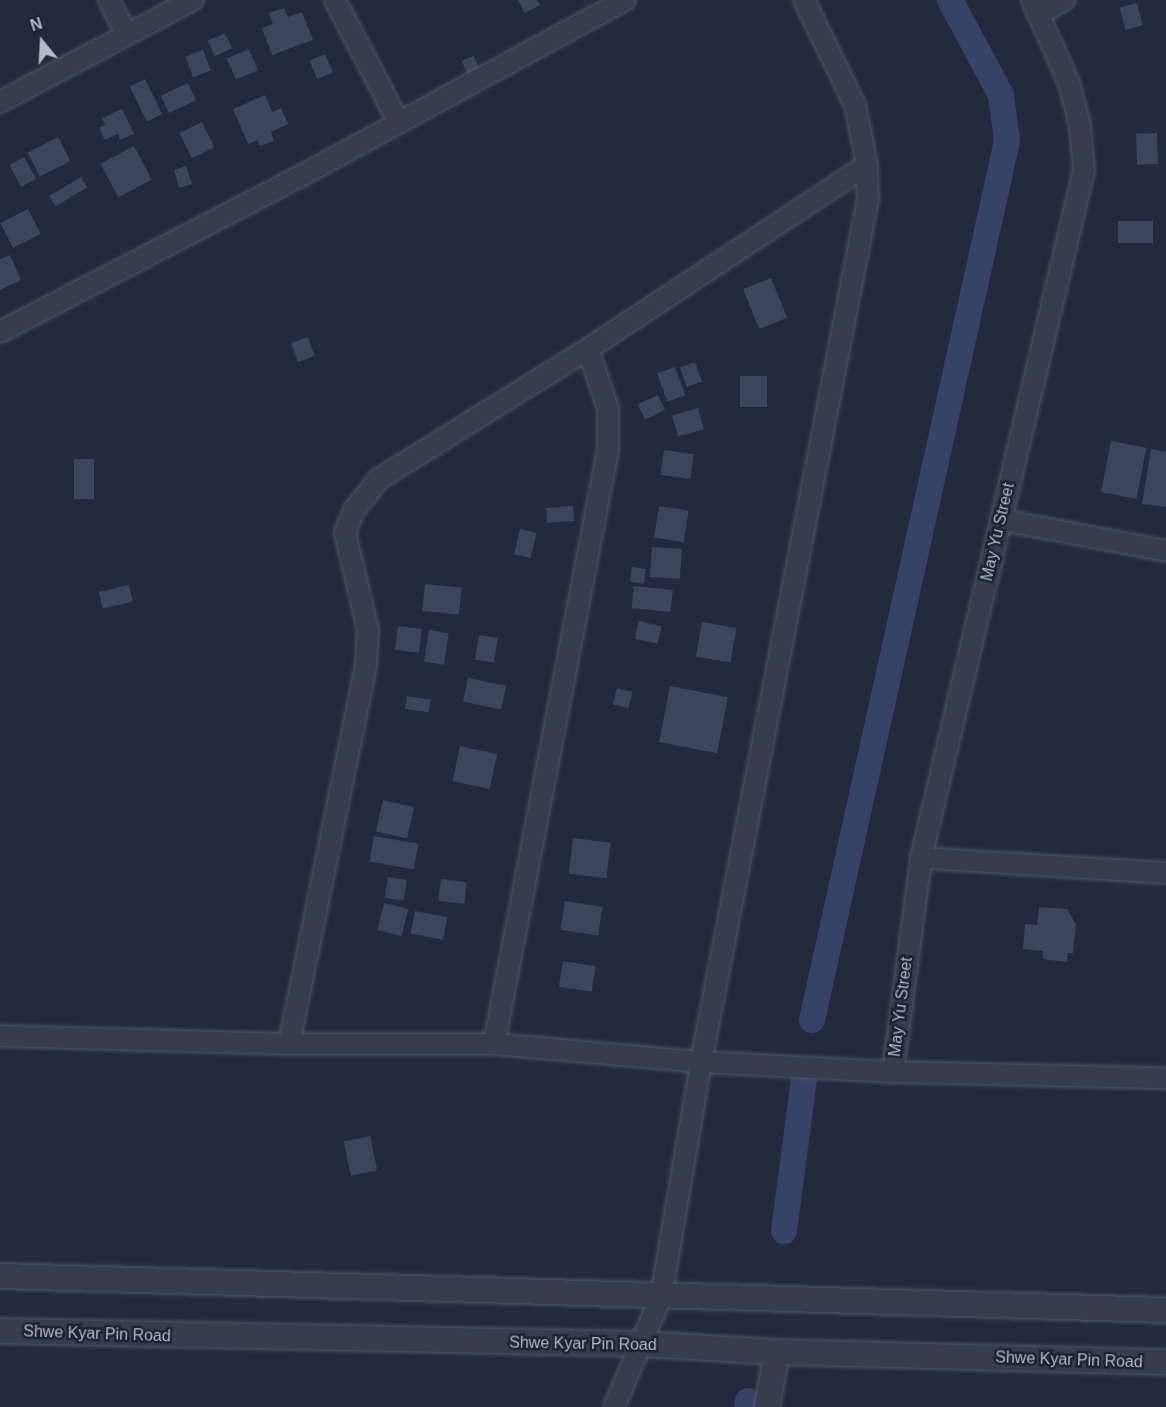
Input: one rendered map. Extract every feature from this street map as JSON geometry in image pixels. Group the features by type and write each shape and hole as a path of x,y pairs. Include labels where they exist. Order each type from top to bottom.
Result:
{"street":[{"path":"109,0 127,35"},
{"path":"0,102 193,0"},
{"path":"335,0 399,123"},
{"path":"0,332 399,123 625,0"},
{"path":"614,1407 661,1296 701,1062 868,199 867,165 855,105 804,0"},
{"path":"1036,7 1064,0"},
{"name":"May Yu Street","path":"893,1072 921,858 1084,170 1080,126 1070,83 1036,7"},
{"path":"289,1044 366,666 368,630 345,533 354,510 379,479 588,349 867,165"},
{"path":"494,1044 608,450 608,409 588,349"},
{"path":"1001,520 1166,551"},
{"path":"921,858 1166,873"},
{"path":"0,1036 289,1044 494,1044 785,1067 893,1072 1166,1078"},
{"path":"0,1276 1166,1310"},
{"name":"Shwe Kyar Pin Road","path":"0,1332 641,1344 777,1352 1166,1362"},
{"path":"767,1407 777,1352"}],"building":[{"path":"518,0 537,0 540,5 525,13"},
{"path":"1137,3 1143,25 1126,30 1120,8"},
{"path":"284,8 288,17 302,12 313,40 272,55 262,28 273,24 269,13"},
{"path":"225,33 232,49 215,56 208,41"},
{"path":"249,49 258,70 236,80 227,58"},
{"path":"203,50 211,71 193,77 185,57"},
{"path":"325,54 333,72 318,79 309,61"},
{"path":"474,56 479,69 467,74 462,61"},
{"path":"145,79 162,114 147,122 130,86"},
{"path":"188,83 196,100 169,113 161,96"},
{"path":"265,95 272,112 281,108 288,124 271,132 274,141 260,146 257,140 248,144 233,109"},
{"path":"122,109 134,134 120,140 118,134 105,140 99,128 105,125 102,118"},
{"path":"202,122 214,147 192,158 180,133"},
{"path":"1157,133 1158,164 1137,165 1136,134"},
{"path":"58,137 70,161 40,176 28,152"},
{"path":"134,146 152,180 118,197 100,164"},
{"path":"24,157 36,179 21,187 9,165"},
{"path":"186,166 192,184 180,188 174,170"},
{"path":"81,177 87,187 55,206 49,196"},
{"path":"28,209 41,234 13,248 0,223"},
{"path":"1118,221 1153,221 1153,243 1118,243"},
{"path":"10,255 21,280 0,290 0,259"},
{"path":"771,278 787,318 759,329 743,289"},
{"path":"308,337 315,356 298,362 291,343"},
{"path":"695,362 702,382 687,387 680,367"},
{"path":"675,367 685,395 667,402 657,373"},
{"path":"740,376 767,376 767,407 740,407"},
{"path":"658,395 665,411 645,419 638,404"},
{"path":"698,408 704,429 678,437 672,415"},
{"path":"1111,441 1146,448 1136,499 1101,492"},
{"path":"1151,449 1166,452 1166,507 1142,504"},
{"path":"664,450 694,454 690,479 661,475"},
{"path":"74,459 94,459 94,499 74,499"},
{"path":"573,506 574,521 547,523 546,508"},
{"path":"659,506 689,511 684,542 654,538"},
{"path":"520,529 537,533 531,558 514,554"},
{"path":"652,547 682,549 680,579 650,577"},
{"path":"632,567 646,569 644,584 630,582"},
{"path":"425,584 462,588 459,615 422,611"},
{"path":"129,585 133,602 103,609 99,592"},
{"path":"634,586 673,590 670,612 632,608"},
{"path":"639,621 661,626 657,644 635,639"},
{"path":"702,622 736,628 730,663 696,656"},
{"path":"398,626 422,629 419,653 395,650"},
{"path":"429,630 449,633 444,665 424,662"},
{"path":"479,635 498,638 494,663 475,660"},
{"path":"468,678 506,686 501,710 463,701"},
{"path":"670,686 728,697 717,753 659,742"},
{"path":"617,688 633,692 628,708 613,704"},
{"path":"407,696 431,700 429,713 405,709"},
{"path":"460,746 497,754 490,789 453,781"},
{"path":"383,800 414,807 407,838 376,831"},
{"path":"374,836 418,844 414,869 369,862"},
{"path":"573,838 611,843 606,878 569,874"},
{"path":"388,877 407,880 403,901 385,898"},
{"path":"441,879 467,882 464,904 438,901"},
{"path":"565,901 603,907 598,936 560,930"},
{"path":"384,903 408,909 401,936 377,930"},
{"path":"1039,907 1067,909 1076,924 1073,953 1068,953 1067,962 1043,959 1043,951 1023,949 1025,924 1037,925"},
{"path":"415,911 447,917 443,940 411,934"},
{"path":"563,961 596,966 592,992 559,987"},
{"path":"370,1136 377,1170 351,1176 344,1142"}],"waterway":[{"path":"812,1020 1007,141 1001,95 950,0"},
{"path":"784,1231 804,1080"},
{"path":"747,1407 748,1401"}]}
